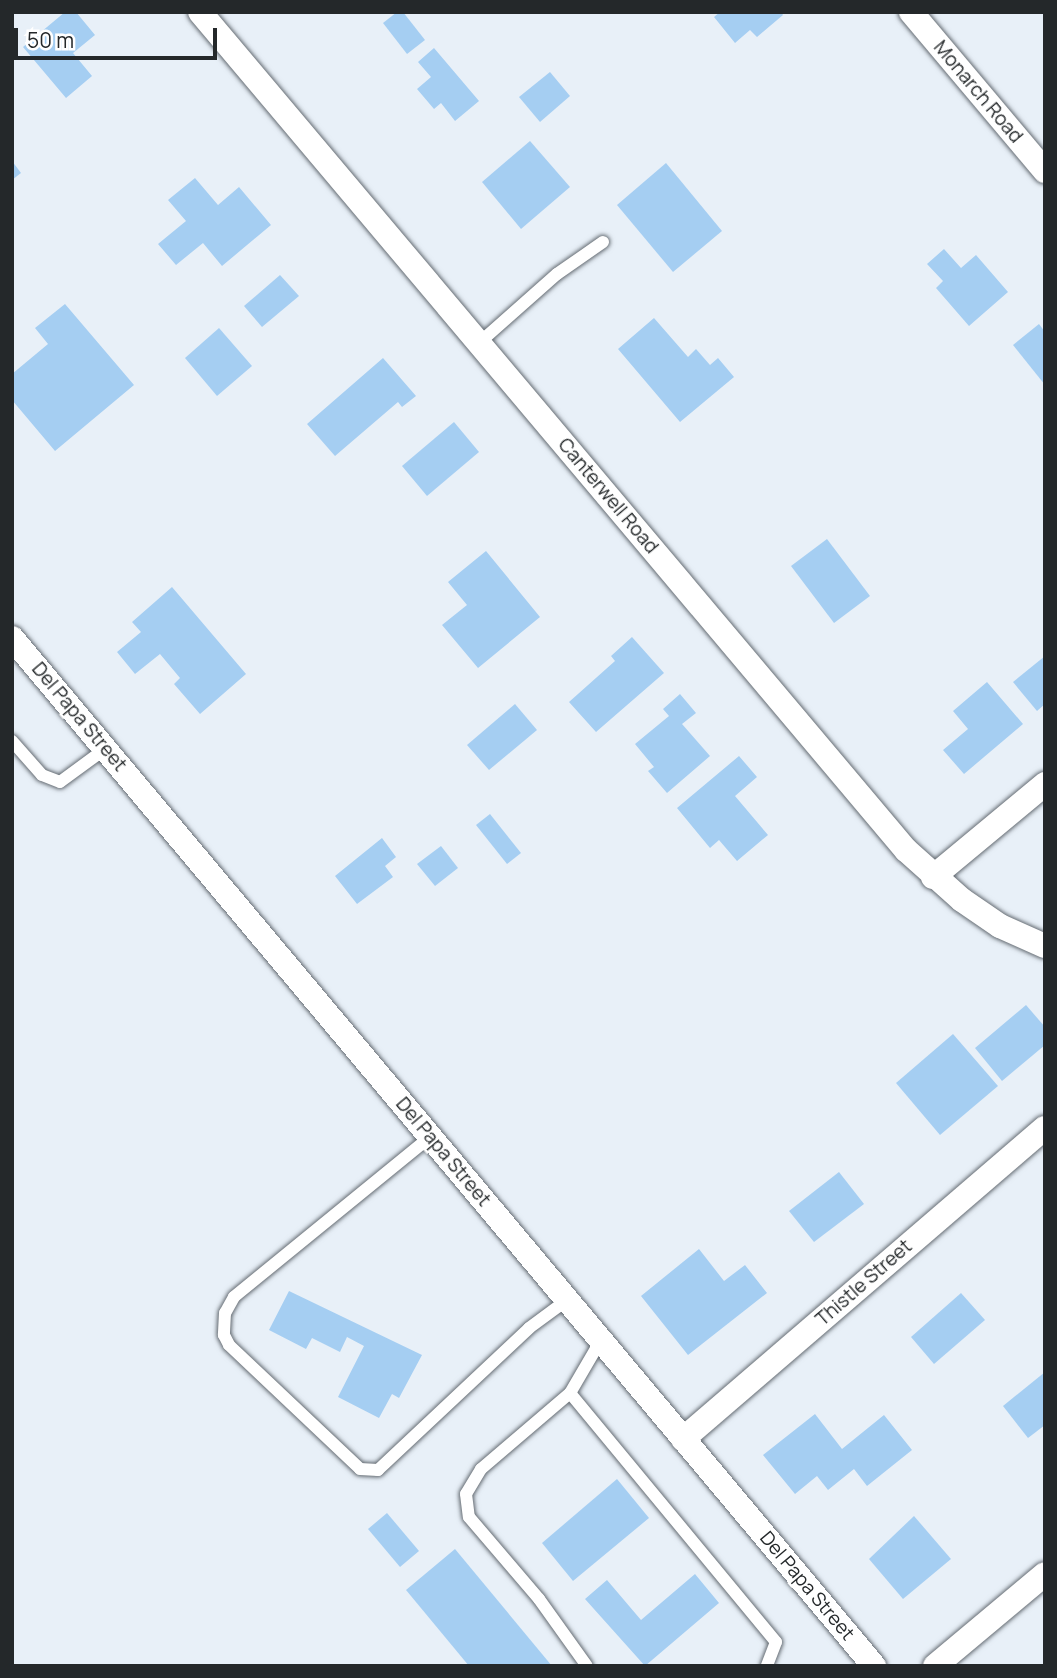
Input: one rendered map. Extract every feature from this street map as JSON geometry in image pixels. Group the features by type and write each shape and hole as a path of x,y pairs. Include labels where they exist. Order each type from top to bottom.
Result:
{"street":[{"name":"Canterwell Road","path":"200,12 906,850 933,877 1000,926 1045,946"},
{"name":"Monarch Road","path":"911,12 1045,171"},
{"name":"Del Papa Street","path":"12,638 874,1666"},
{"path":"933,877 1045,784"},
{"name":"Thistle Street","path":"683,1439 1045,1128"},
{"path":"934,1666 1045,1574"}],"lane":[{"path":"479,344 557,274 603,242"},
{"path":"12,741 42,775 60,782 105,749"},
{"path":"430,1137 234,1297 225,1313 224,1335 229,1345 360,1469 378,1470 529,1328 567,1300"},
{"path":"587,1666 539,1600 469,1517 466,1494 481,1469 570,1393 601,1340"},
{"path":"570,1393 776,1642 767,1666"}],"building":[{"path":"65,12 76,12 95,35 73,53 92,76 66,98 23,47"},
{"path":"397,12 403,12 425,40 407,54 383,23"},
{"path":"720,12 781,12 783,15 757,37 750,30 735,43 714,17"},
{"path":"434,48 479,101 455,121 441,103 434,109 417,89 431,77 418,62"},
{"path":"550,72 570,96 540,122 519,97"},
{"path":"530,141 570,187 521,229 482,182"},
{"path":"12,161 21,173 12,180"},
{"path":"666,163 722,231 673,272 617,205"},
{"path":"195,178 218,205 239,187 271,225 222,266 203,243 176,265 158,244 186,221 168,200"},
{"path":"944,249 961,268 976,255 1008,292 969,326 936,288 943,281 927,264"},
{"path":"280,275 299,296 262,327 244,306"},
{"path":"65,304 134,385 55,451 12,400 12,374 48,344 35,328"},
{"path":"654,318 688,357 696,349 710,365 718,358 734,377 680,422 618,349"},
{"path":"1039,324 1045,332 1045,385 1013,345"},
{"path":"219,328 252,366 217,396 185,358"},
{"path":"383,358 416,396 402,407 398,402 335,456 307,424"},
{"path":"454,422 479,452 427,496 402,466"},
{"path":"827,539 870,596 834,623 791,566"},
{"path":"486,551 540,617 478,668 442,625 467,605 448,582"},
{"path":"172,587 246,674 200,714 174,684 180,678 160,654 135,674 117,652 141,632 132,622"},
{"path":"632,637 664,673 596,732 569,702 615,661 611,656"},
{"path":"1045,656 1045,704 1037,711 1013,682"},
{"path":"987,682 1023,724 964,774 943,750 968,729 953,711"},
{"path":"680,694 696,713 682,724 710,756 667,793 648,771 654,767 635,744 669,716 663,709"},
{"path":"515,704 537,730 489,770 467,745"},
{"path":"739,756 757,777 735,796 768,835 737,861 719,840 710,848 677,808"},
{"path":"490,814 521,853 507,864 476,825"},
{"path":"382,838 396,857 385,866 393,877 357,904 335,876"},
{"path":"441,846 458,868 435,886 417,864"},
{"path":"1026,1005 1045,1027 1045,1045 1002,1081 975,1048"},
{"path":"953,1034 998,1086 940,1135 896,1083"},
{"path":"839,1172 864,1204 814,1242 789,1211"},
{"path":"699,1249 724,1281 745,1265 767,1293 688,1355 641,1296"},
{"path":"289,1291 422,1355 399,1398 392,1394 379,1418 338,1397 364,1346 347,1337 340,1352 312,1338 306,1349 269,1330"},
{"path":"961,1293 985,1320 934,1364 911,1337"},
{"path":"1045,1372 1045,1425 1028,1438 1003,1406"},
{"path":"815,1414 842,1449 884,1415 912,1450 867,1486 854,1469 828,1490 817,1476 795,1494 763,1455"},
{"path":"617,1479 649,1518 573,1581 542,1543"},
{"path":"387,1513 419,1551 400,1567 368,1529"},
{"path":"914,1516 951,1559 903,1599 869,1559"},
{"path":"455,1549 552,1666 469,1666 406,1590"},
{"path":"695,1574 719,1603 645,1666 585,1599 607,1580 641,1620"}]}
